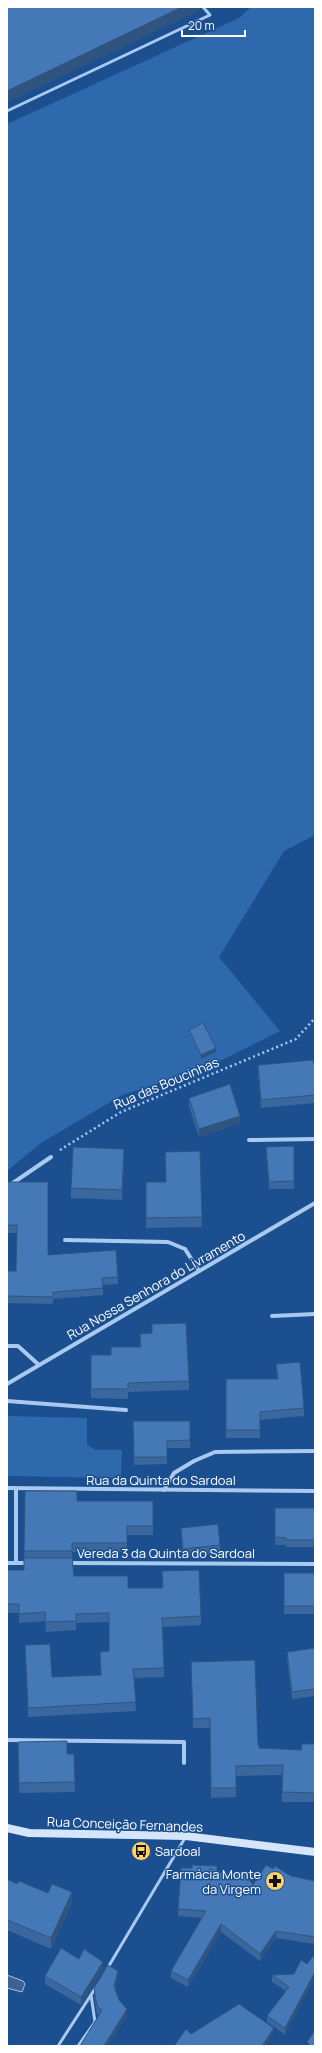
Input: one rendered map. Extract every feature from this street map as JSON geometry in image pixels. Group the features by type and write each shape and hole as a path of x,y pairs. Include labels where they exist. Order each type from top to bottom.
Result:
{"main road":[{"name":"Rua Conceição Fernandes","path":"7,1828 29,1833 186,1836 315,1852"}],"street":[{"path":"249,1140 315,1139"},
{"path":"7,1187 51,1157"},
{"name":"Rua Nossa Senhora do Livramento","path":"7,1384 315,1203"},
{"path":"64,1240 168,1242 185,1249 198,1271"},
{"path":"272,1316 315,1314"},
{"path":"7,1346 18,1346 38,1365"},
{"path":"7,1401 126,1410"},
{"path":"164,1490 174,1472 215,1452 315,1451"},
{"name":"Rua da Quinta do Sardoal","path":"7,1488 315,1492"},
{"path":"16,1489 16,1563"},
{"path":"7,1563 32,1563"},
{"name":"Vereda 3 da Quinta do Sardoal","path":"63,1563 315,1564"},
{"path":"7,1740 184,1742 184,1763"}],"lane":[{"path":"7,111 210,15 203,7"},
{"path":"103,1975 186,1836"},
{"path":"58,2046 99,1982"},
{"path":"78,2046 95,2022 91,1995"}],"path":[{"name":"Rua das Boucinhas","path":"51,1157 121,1112 296,1039 315,1018"}],"shaded area":[{"path":"251,7 315,7 315,835 284,851 219,957 280,1031 202,1070 122,1095 41,1143 7,1171 7,124 239,18"},
{"path":"7,1416 87,1418 87,1445 96,1450 122,1450 121,1478 7,1476"},
{"path":"7,1975 23,1981 25,1984 22,1992 7,1988"}],"building":[{"path":"7,7 182,7 7,91"},
{"path":"203,1023 216,1048 201,1055 189,1030"},
{"path":"313,1060 315,1064 315,1095 261,1100 258,1065"},
{"path":"230,1084 240,1116 199,1129 189,1098"},
{"path":"294,1146 294,1181 269,1182 266,1147"},
{"path":"73,1147 124,1149 122,1190 71,1188"},
{"path":"200,1151 202,1217 146,1218 146,1182 166,1182 165,1152"},
{"path":"7,1182 48,1182 48,1255 116,1250 118,1277 102,1278 103,1288 53,1292 53,1297 7,1296 7,1271 16,1271 17,1225 7,1225"},
{"path":"186,1323 189,1381 128,1383 128,1389 91,1389 91,1355 111,1355 111,1347 141,1347 140,1334 152,1333 152,1324"},
{"path":"300,1362 304,1408 260,1412 260,1430 226,1430 226,1379 278,1379 276,1364"},
{"path":"133,1421 190,1421 190,1440 167,1441 167,1457 134,1457"},
{"path":"25,1491 77,1491 77,1501 153,1501 153,1526 127,1526 127,1543 72,1543 72,1551 24,1551"},
{"path":"275,1508 315,1508 315,1540 286,1540 286,1538 275,1537"},
{"path":"218,1524 220,1545 183,1549 181,1528"},
{"path":"24,1558 72,1558 74,1576 128,1576 128,1588 163,1588 162,1571 199,1570 201,1616 162,1618 164,1668 133,1669 136,1702 28,1708 25,1645 50,1644 52,1677 101,1675 100,1652 109,1651 109,1613 76,1614 76,1621 46,1622 45,1612 19,1614 19,1604 7,1604 7,1570 24,1570"},
{"path":"284,1573 315,1573 315,1606 284,1606"},
{"path":"315,1648 315,1689 292,1692 287,1652"},
{"path":"255,1660 259,1748 301,1750 302,1744 315,1744 315,1793 282,1792 283,1765 236,1766 236,1788 211,1788 210,1718 193,1719 191,1662"},
{"path":"67,1741 67,1754 74,1754 75,1782 19,1783 18,1742"},
{"path":"192,1865 217,1866 217,1872 236,1874 244,1872 253,1885 266,1865 273,1869 275,1866 291,1876 315,1881 315,1937 276,1931 260,1954 221,1924 188,1980 171,1971 206,1911 178,1909 181,1868 192,1868"},
{"path":"7,1879 17,1884 19,1881 48,1893 52,1884 72,1892 51,1938 7,1920"},
{"path":"61,1948 79,1959 84,1949 103,1962 81,1997 45,1976"},
{"path":"313,1956 315,1957 315,1972 285,2028 267,2016 289,1987 272,1975 294,1974 301,1960 307,1964"},
{"path":"108,1965 118,1971 114,1986 119,2000 127,2009 104,2046 80,2046 102,2010 97,2006 94,1988"},
{"path":"239,2004 274,2028 262,2046 174,2046 186,2029 191,2034"},
{"path":"315,2030 315,2046 308,2046 309,2044 307,2042"}],"place":[{"name":"Sardoal","path":"141,1851"},
{"name":"Farmácia Monte da Virgem","path":"275,1881"}]}
